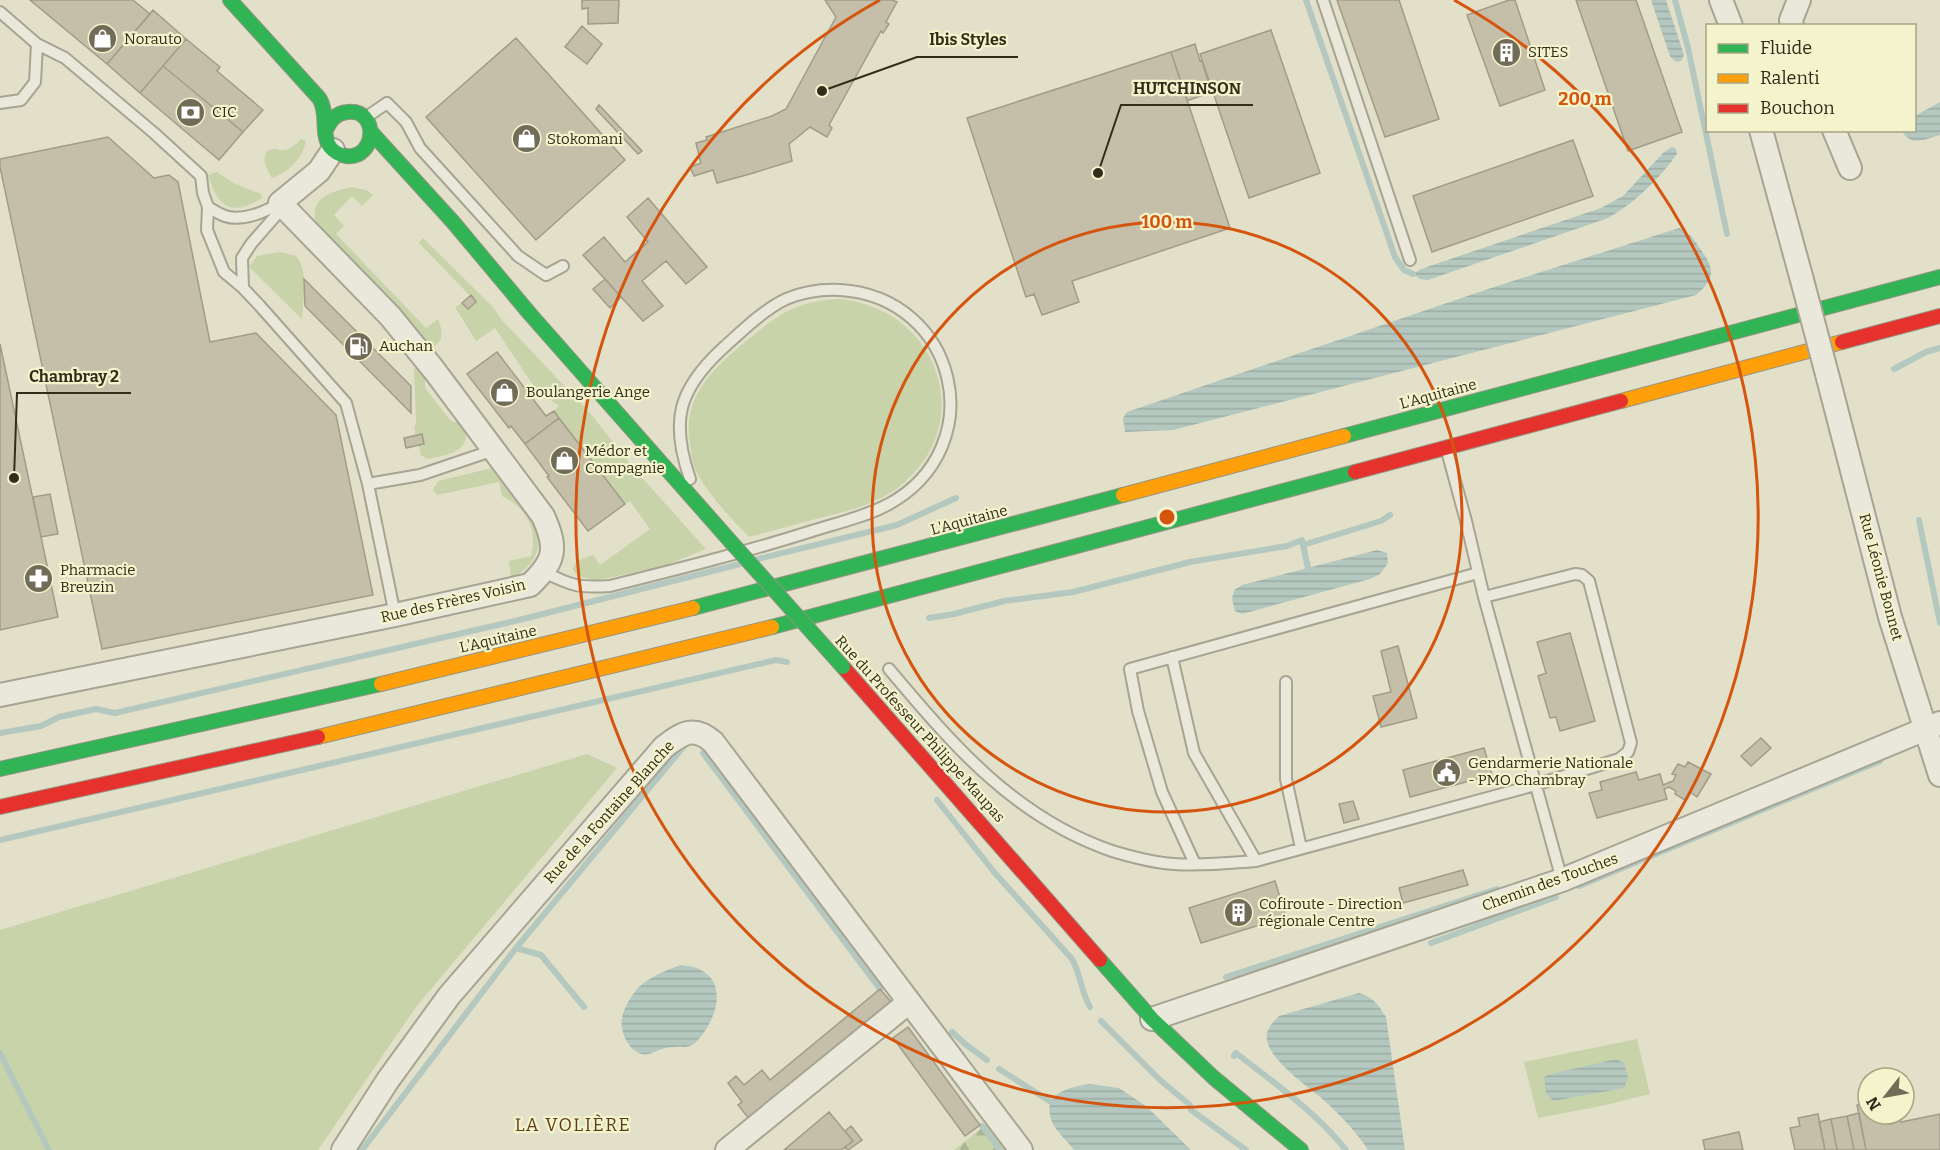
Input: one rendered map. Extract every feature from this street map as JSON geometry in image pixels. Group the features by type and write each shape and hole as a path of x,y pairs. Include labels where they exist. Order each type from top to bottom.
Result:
{"main road":[{"path":"230,0 324,105 336,146"},
{"path":"336,146 364,151 368,146 371,132 371,127 362,115 345,98"},
{"path":"362,115 351,111 337,114 327,125 336,146 366,164"},
{"name":"Rue du Professeur Philippe Maupas","path":"371,132 453,222 530,314 1152,1019 1214,1077 1301,1150"},
{"name":"Rue du Professeur Philippe Maupas","path":"467,259 530,314"},
{"name":"L'Aquitaine","path":"0,769 385,683 696,608 1940,277"},
{"path":"0,807 370,725 693,647 1940,316"}],"street":[{"path":"1721,0 1730,24"},
{"path":"1792,24 1791,20 1799,0"},
{"name":"Rue Léonie Bonnet","path":"1762,132 1890,617 1933,727 1940,775"},
{"path":"1835,132 1850,168"},
{"path":"280,203 319,171 336,146"},
{"name":"Rue des Frères Voisin","path":"0,695 395,615 530,585 544,572 551,561 552,547 549,530 543,516 434,370 390,316 280,203"},
{"name":"Chemin des Touches","path":"1152,1019 1562,880 1933,727"},
{"name":"Rue de la Fontaine Blanche","path":"343,1150 388,1080 449,996 664,747 677,736 691,732 704,734 713,742 1022,1150"},
{"path":"727,1150 909,1002"}],"lane":[{"path":"1323,0 1410,260"},
{"path":"0,12 38,44 65,58 201,176 202,193 208,207 207,230 224,272 243,288 346,403 368,484 395,615"},
{"path":"0,103 21,100 35,82 38,44"},
{"path":"362,115 387,103 406,122 420,148 518,256 546,275 563,266"},
{"path":"208,207 227,217 250,216 280,203"},
{"path":"243,288 242,258 278,213 280,203"},
{"path":"544,572 568,584 586,588 610,586 770,544 869,513 888,504 905,493 934,462 949,426 952,408 946,369 928,336 904,312 891,304 873,296 851,291 815,291 786,299 772,307 710,360 687,391 678,427 679,440 681,454 699,504"},
{"path":"1446,448 1484,597 1562,880"},
{"path":"368,484 420,475 494,450"},
{"path":"1195,864 1162,792 1138,711 1130,669 1478,573"},
{"path":"889,669 929,716 998,786 1042,818 1085,842 1131,857 1173,864 1216,865 1256,861 1535,785 1619,759 1628,752 1631,743 1599,615 1588,581 1582,575 1575,574 1484,597"},
{"path":"1172,657 1194,753 1256,861"},
{"path":"1286,682 1286,779 1301,848"}],"green space":[{"path":"301,139 306,141 298,159 284,172 272,178 265,161 266,153 269,150 289,149"},
{"path":"217,172 235,184 261,194 262,198 242,207 228,206 216,195 208,175"},
{"path":"352,187 366,190 373,195 362,206 352,196 334,215 344,226 336,234 426,328 438,319 441,338 433,347 429,346 317,229 315,211 321,199 334,192"},
{"path":"423,238 493,307 502,320 590,413 636,471 706,549 664,566 594,581 577,575 573,570 580,560 593,555 600,565 650,529 630,501 625,504 554,411 559,406 537,391 495,328 476,341 455,307 462,303 468,309 476,302 419,243"},
{"path":"280,252 296,256 303,269 302,319 249,267 257,256"},
{"path":"838,299 872,307 901,323 922,345 936,372 942,401 938,431 924,460 900,486 882,498 852,510 749,537 714,499 696,470 692,459 689,432 694,402 700,388 720,364 767,324 809,303"},
{"path":"418,366 425,375 425,388 451,421 463,424 466,433 462,446 457,450 428,459 421,455 414,428 416,423 414,369"},
{"path":"492,468 532,518 538,534 538,550 535,557 525,569 511,578 509,561 531,556 533,537 524,513 502,496 499,482 437,495 433,490 438,481"},
{"path":"587,754 617,768 416,1007 318,1150 0,1150 0,930"},
{"path":"1637,1039 1650,1094 1538,1118 1524,1062"},
{"path":"988,1123 1008,1150 954,1150"}],"shaded area":[{"path":"1651,0 1666,0 1684,55 1681,61 1676,62 1670,56"},
{"path":"1940,102 1940,135 1924,140 1909,139 1905,136 1903,132 1916,132 1916,115"},
{"path":"1672,147 1676,149 1677,154 1662,173 1637,198 1608,218 1428,280 1420,279 1413,274 1421,269 1601,208 1623,196 1664,152"},
{"path":"1679,228 1693,238 1710,267 1711,272 1707,283 1696,295 1173,430 1125,432 1123,418 1127,412 1488,289"},
{"path":"1377,550 1387,553 1388,563 1380,574 1370,579 1242,614 1235,611 1232,599 1234,590 1242,585"},
{"path":"681,965 699,969 709,975 714,984 717,994 716,1004 708,1025 702,1035 690,1046 668,1048 645,1054 633,1050 623,1031 622,1018 626,1005 645,982"},
{"path":"1359,993 1375,1002 1386,1017 1405,1150 1368,1150 1339,1114 1284,1066 1270,1049 1267,1040 1268,1030 1279,1016"},
{"path":"1616,1059 1624,1063 1628,1078 1624,1088 1553,1101 1546,1093 1544,1077"},
{"path":"1090,1084 1119,1088 1146,1106 1191,1150 1074,1150 1053,1124 1050,1106 1053,1099 1065,1090"}],"building":[{"name":"Norauto","path":"30,0 133,0 150,14 107,64"},
{"path":"582,0 619,0 618,23 588,24 588,8 582,9"},
{"path":"825,0 892,0 897,2 886,22 889,24 883,33 881,31 829,125 832,128 827,137 810,127 789,144 792,161 717,183 713,170 694,176 690,167 701,163 696,143 707,140 706,137 772,116 786,109 836,17"},
{"path":"1337,0 1399,0 1439,119 1385,137"},
{"name":"SITES","path":"1515,0 1545,90 1500,106 1467,15"},
{"path":"1576,0 1636,0 1682,132 1628,151"},
{"path":"153,10 186,39 140,93 107,64"},
{"path":"582,26 602,44 587,64 565,47"},
{"path":"1271,30 1320,173 1249,198 1200,54"},
{"name":"Stokomani","path":"516,38 625,160 536,240 426,117"},
{"path":"186,39 220,67 217,71 263,110 243,132 163,66"},
{"path":"1195,44 1211,92 1187,101 1171,52"},
{"path":"1171,52 1230,228 1072,281 1079,302 1042,315 1034,294 1026,297 967,118"},
{"name":"CIC","path":"163,66 243,132 219,160 140,93"},
{"path":"599,105 642,151 638,154 596,109"},
{"path":"108,137 154,178 169,175 178,182 210,342 256,333 336,415 373,595 102,649 0,159"},
{"path":"1573,140 1593,196 1432,252 1413,196"},
{"path":"648,198 707,267 686,284 666,261 642,281 663,306 643,321 583,255 604,237 625,262 648,242 627,217"},
{"name":"Auchan","path":"304,279 411,386 411,413 305,306"},
{"path":"605,279 621,297 610,308 593,289"},
{"path":"471,295 476,302 468,309 462,303"},
{"path":"0,344 58,617 0,630"},
{"name":"Boulangerie Ange","path":"497,352 546,416 554,411 559,418 525,444 511,426 509,428 467,374"},
{"name":"Médor et Compagnie","path":"559,418 625,504 588,531 525,444"},
{"path":"422,434 424,444 406,448 404,438"},
{"path":"50,494 58,534 41,537 33,497"},
{"path":"1570,633 1595,721 1560,731 1556,717 1550,718 1538,676 1546,673 1537,642"},
{"path":"1398,646 1417,718 1381,727 1373,696 1391,692 1381,651"},
{"path":"1761,738 1771,748 1751,766 1741,756"},
{"name":"Gendarmerie Nationale - PMO Chambray","path":"1484,748 1492,775 1410,797 1403,770"},
{"path":"1688,762 1711,774 1697,797 1690,792 1685,800 1669,787 1664,789 1667,799 1597,818 1589,793 1602,790 1600,782 1636,772 1639,780 1660,774 1663,785 1673,781 1676,775 1672,774 1678,764 1685,767"},
{"path":"1353,801 1359,819 1344,823 1339,804"},
{"path":"1463,870 1468,885 1403,903 1399,888"},
{"name":"Cofiroute - Direction régionale Centre","path":"1275,881 1286,917 1201,943 1189,908"},
{"path":"880,989 892,1003 750,1120 738,1105 742,1102 728,1083 736,1076 744,1085 762,1070 770,1080"},
{"path":"908,1027 980,1125 965,1136 893,1038"},
{"path":"829,1112 853,1141 841,1150 784,1150"},
{"path":"1818,1114 1825,1150 1795,1150 1790,1128 1800,1126 1798,1118"},
{"path":"1856,1114 1856,1126 1861,1126 1866,1150 1854,1150 1847,1116"},
{"path":"1940,1114 1940,1150 1866,1150 1861,1126 1916,1126 1916,1119"},
{"path":"1847,1116 1854,1150 1837,1150 1831,1119"},
{"path":"1831,1119 1837,1150 1825,1150 1819,1122"},
{"path":"851,1126 862,1140 848,1150 845,1147 853,1141 845,1131"},
{"path":"1739,1132 1743,1150 1705,1150 1703,1140"}],"waterway":[{"path":"1306,0 1395,257 1404,270 1413,274"},
{"path":"1675,0 1688,48 1727,234"},
{"path":"1894,369 1926,352 1940,348"},
{"path":"758,559 897,525 956,498"},
{"path":"1303,545 1381,521 1390,515"},
{"path":"1919,520 1940,623"},
{"path":"929,618 1004,601 1073,592 1190,562 1287,546 1302,540 1308,568"},
{"path":"0,733 41,726 59,717 96,709 115,713 519,620 740,564"},
{"path":"0,840 776,660 787,662"},
{"path":"584,1007 541,955 516,948 685,745"},
{"path":"703,753 880,989"},
{"path":"1579,886 1880,761"},
{"path":"937,800 994,872 1072,959 1090,1007"},
{"path":"1226,977 1497,889"},
{"path":"1431,943 1556,897"},
{"path":"362,1150 516,948"},
{"path":"1101,1021 1160,1080 1190,1105 1191,1110 1246,1150"},
{"path":"952,1032 987,1060"},
{"path":"0,1053 49,1150"},
{"path":"1234,1056 1236,1053 1294,1098 1322,1123 1346,1150"},
{"path":"999,1069 1051,1102"},
{"path":"982,1126 1000,1150"}],"traffic: fast":[{"path":"230,0 319,98 324,110 325,135 332,149 344,156 356,155 368,143 370,134 365,118 358,113 348,112 334,118 325,132"},
{"path":"371,132 453,222 530,314 731,542"},
{"path":"1344,436 1940,277"},
{"path":"772,627 1355,472"},
{"path":"693,608 1123,495"},
{"path":"731,542 843,667"},
{"path":"0,769 381,684"},
{"path":"1100,960 1152,1019 1214,1078 1301,1150"}],"traffic: slow":[{"path":"1621,401 1842,342"},
{"path":"1123,495 1344,436"},
{"path":"381,684 693,608"},
{"path":"318,737 772,627"}],"traffic: jam":[{"path":"1842,342 1940,316"},
{"path":"1355,472 1621,401"},
{"path":"843,667 1100,960"},
{"path":"0,807 318,737"}],"place":[{"name":"Norauto","path":"103,39"},
{"name":"SITES","path":"1507,52"},
{"name":"Ibis Styles","path":"822,91"},
{"name":"CIC","path":"191,112"},
{"name":"Stokomani","path":"526,139"},
{"name":"HUTCHINSON","path":"1098,173"},
{"name":"Auchan","path":"358,346"},
{"name":"Boulangerie Ange","path":"505,392"},
{"name":"Médor et Compagnie","path":"564,460"},
{"name":"Chambray 2","path":"14,478"},
{"name":"Pharmacie Breuzin","path":"39,579"},
{"name":"Gendarmerie Nationale - PMO Chambray","path":"1447,772"},
{"name":"Cofiroute - Direction régionale Centre","path":"1238,913"}],"district":[{"name":"LA VOLIÈRE","path":"573,1125"}]}
